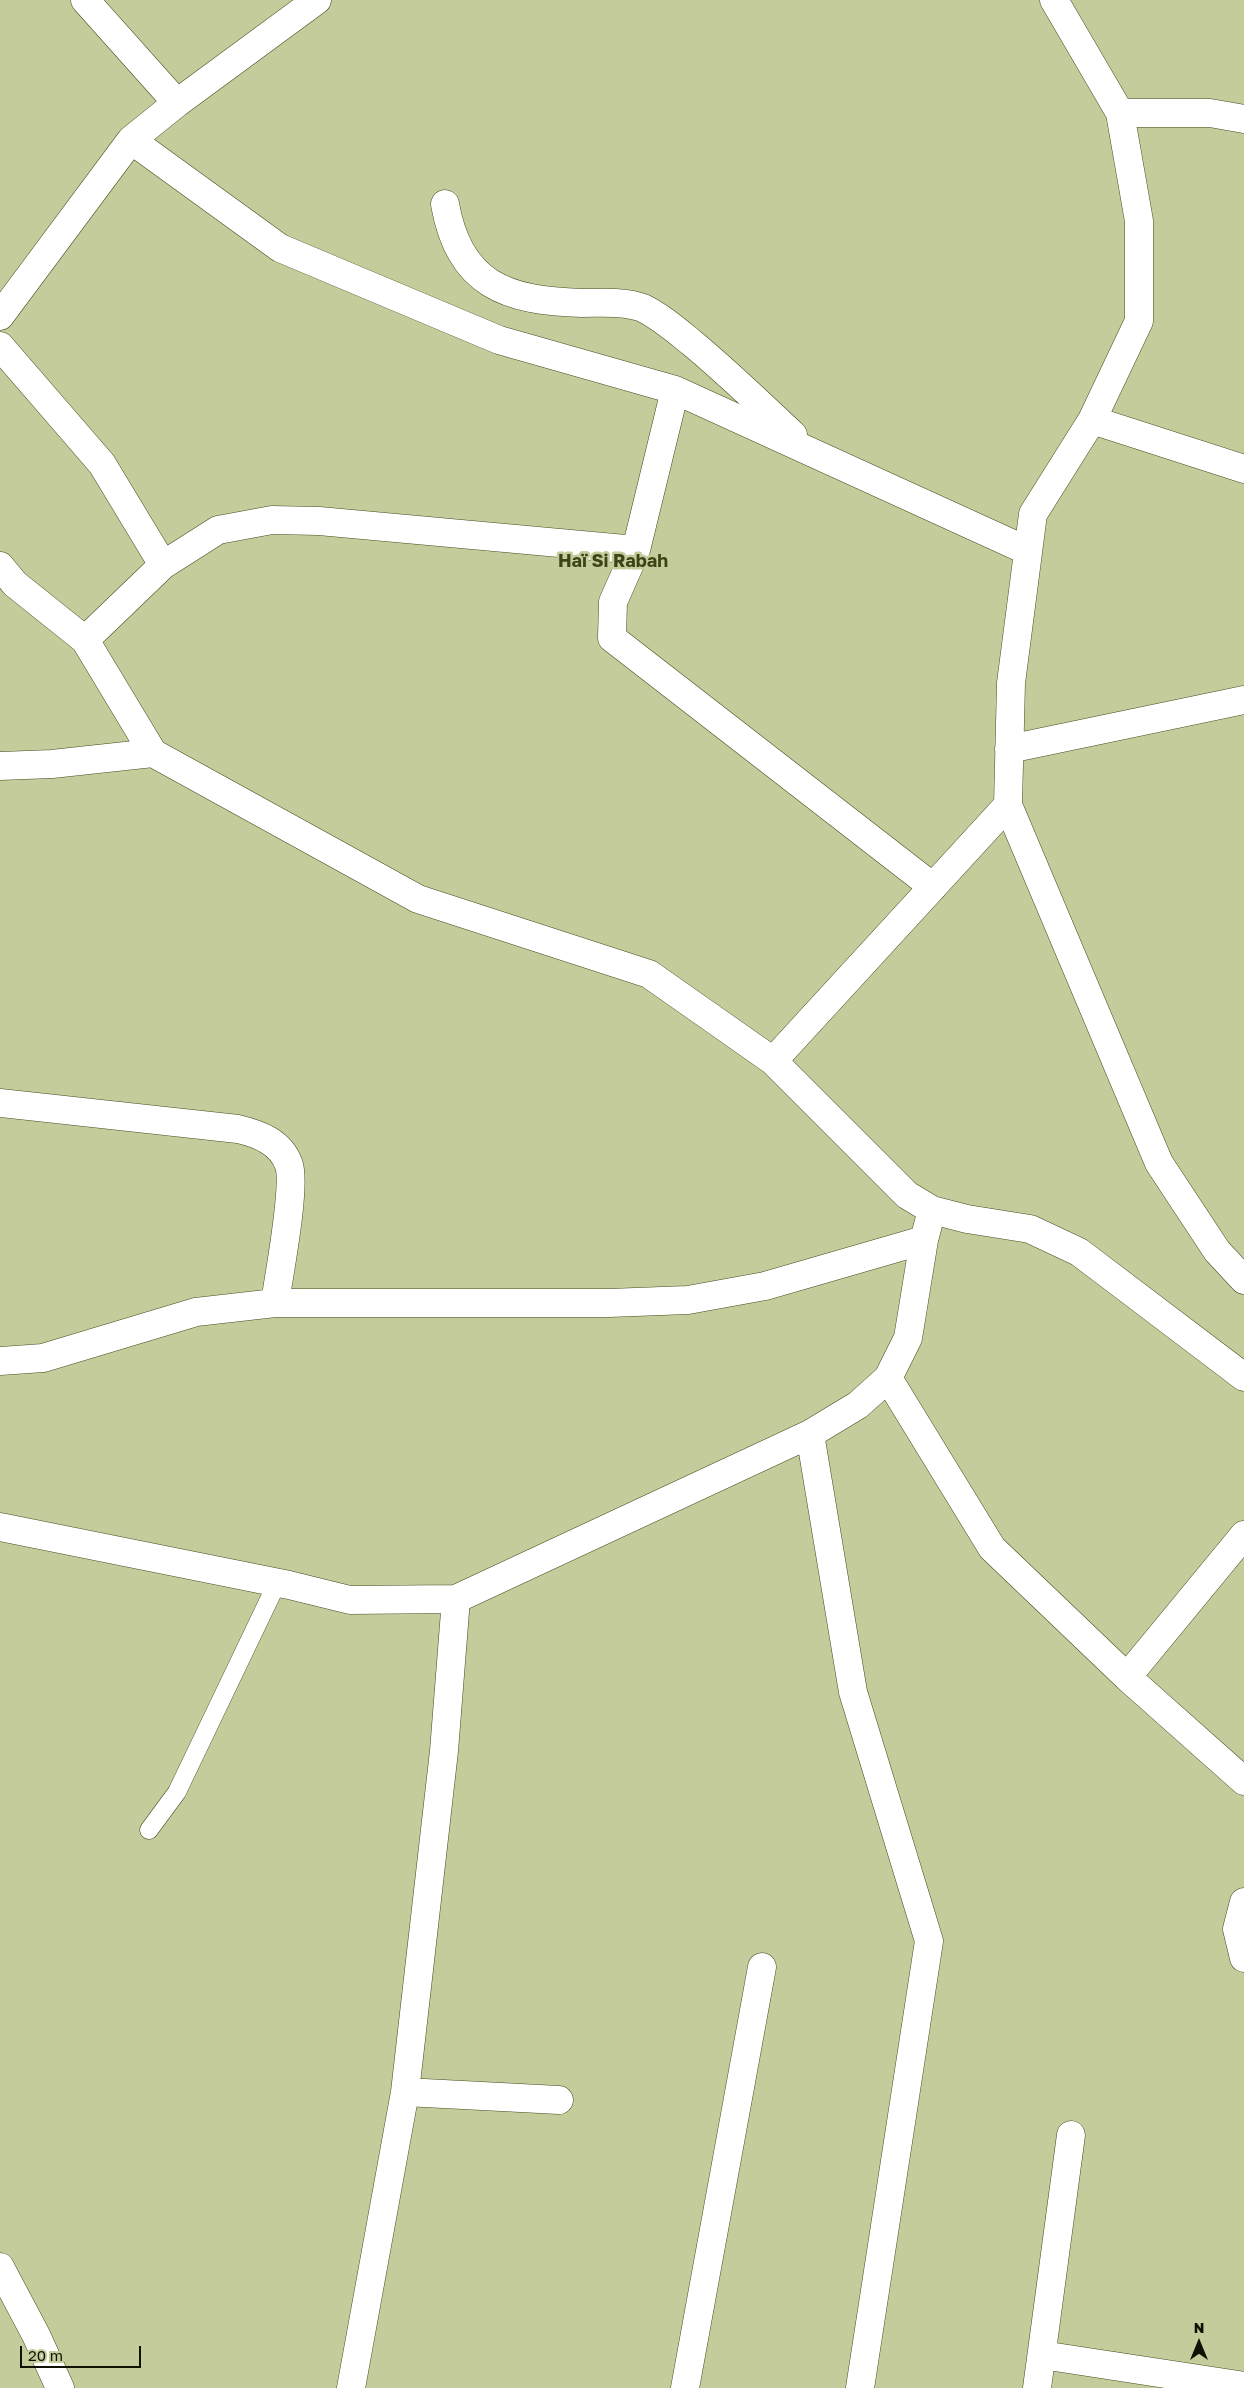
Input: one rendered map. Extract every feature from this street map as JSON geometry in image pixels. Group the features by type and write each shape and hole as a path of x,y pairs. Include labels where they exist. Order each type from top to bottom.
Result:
{"street":[{"path":"85,0 177,103"},
{"path":"0,316 131,140 177,103 317,0"},
{"path":"1054,0 1120,113 1139,221 1139,321 1092,420 1033,514 1011,684 1008,805 1159,1163 1217,1251 1244,1280"},
{"path":"1120,113 1210,113 1244,119"},
{"path":"131,140 280,248 499,340 675,390 1028,551"},
{"path":"445,204 449,226 460,254 472,268 490,282 518,296 563,302 612,303 640,307 655,315 712,360 810,452"},
{"path":"0,346 102,464 163,565"},
{"path":"675,390 636,550 612,602 612,638 933,887"},
{"path":"1092,420 1244,469"},
{"path":"85,640 163,565 218,530 272,520 319,521 636,550"},
{"path":"0,566 15,584 85,640 153,753 418,899 649,974 773,1062 908,1195 932,1210 967,1219 1030,1229 1079,1252 1244,1377"},
{"path":"1010,749 1244,700"},
{"path":"0,766 52,764 153,753"},
{"path":"773,1062 1008,805"},
{"path":"0,1103 238,1129 260,1134 278,1147 288,1165 291,1187 275,1303"},
{"path":"0,1527 277,1583 350,1600 456,1599 810,1434 858,1405 888,1378 908,1338 924,1240 932,1210"},
{"path":"0,1361 43,1358 196,1312 275,1303 609,1303 688,1300 765,1286 924,1240"},
{"path":"888,1378 992,1548 1127,1677 1244,1781"},
{"path":"810,1434 853,1692 929,1941 860,2388"},
{"path":"1127,1677 1244,1535"},
{"path":"351,2388 405,2092 444,1751 456,1599"},
{"path":"1244,1902 1237,1929 1244,1958"},
{"path":"685,2388 762,1967"},
{"path":"405,2092 559,2100"},
{"path":"1037,2388 1071,2135"},
{"path":"0,2267 36,2335 60,2388"},
{"path":"1042,2355 1208,2384 1244,2386"}],"lane":[{"path":"149,1830 177,1792 277,1583"}],"district":[{"name":"Haï Si Rabah","path":"613,561"}]}
